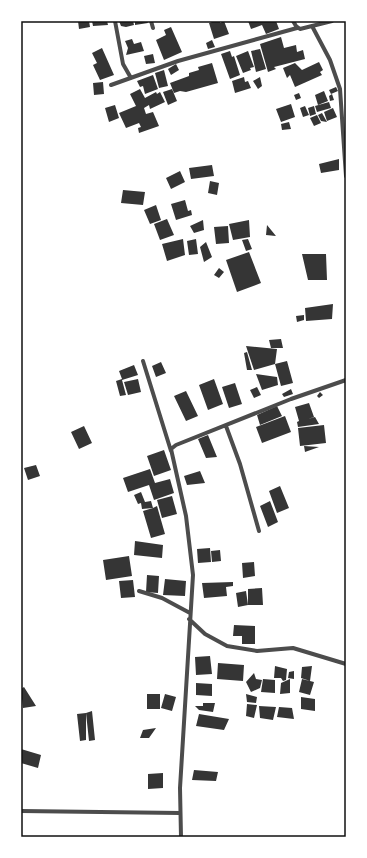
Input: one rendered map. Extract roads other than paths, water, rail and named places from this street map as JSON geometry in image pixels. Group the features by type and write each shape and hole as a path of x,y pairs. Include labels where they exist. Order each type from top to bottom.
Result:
{"street":[{"path":"115,21 123,64 131,78"},
{"path":"151,21 153,28"},
{"path":"294,21 297,28"},
{"path":"111,85 178,62 297,28 332,21"},
{"path":"312,26 330,60 340,89 346,176"},
{"path":"143,361 171,451 186,516 193,575 189,619 180,813 181,837"},
{"path":"171,451 176,445 291,399 346,380"},
{"path":"226,426 240,464 259,530"},
{"path":"139,591 162,598 190,613"},
{"path":"189,619 205,634 227,646 257,651 293,648 346,664"},
{"path":"21,811 180,813"}]}
